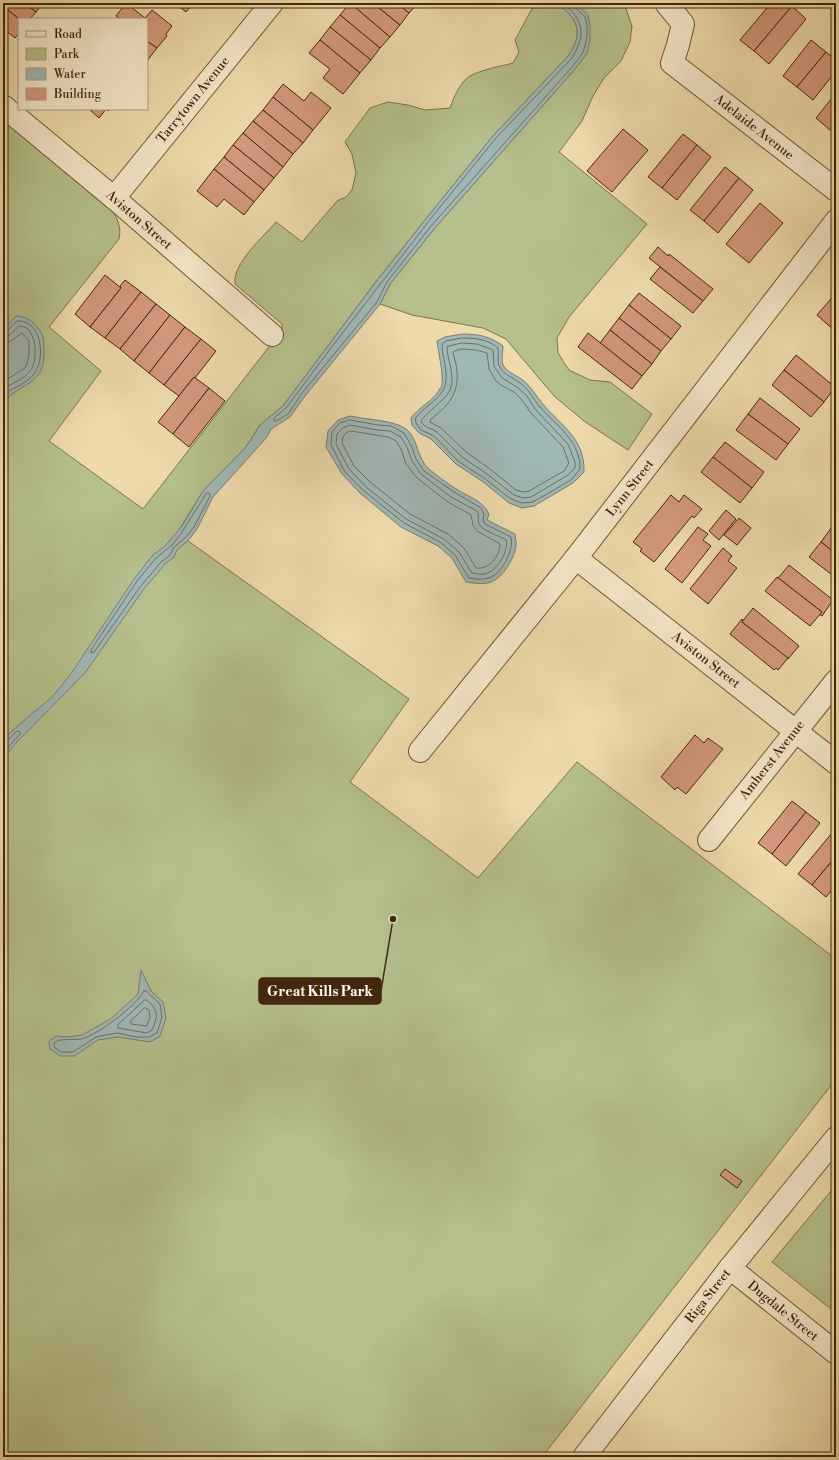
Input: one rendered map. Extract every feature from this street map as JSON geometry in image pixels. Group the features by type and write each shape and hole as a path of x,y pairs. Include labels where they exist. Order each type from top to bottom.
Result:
{"street":[{"name":"Tarrytown Avenue","path":"114,198 272,3"},
{"name":"Adelaide Avenue","path":"666,3 683,24 672,63 836,190"},
{"name":"Aviston Street","path":"3,106 114,198 272,335"},
{"name":"Lynn Street","path":"420,752 576,558 836,221"},
{"name":"Aviston Street","path":"576,558 836,763"},
{"name":"Amherst Avenue","path":"709,840 836,681"},
{"name":"Riga Street","path":"584,1457 730,1268 836,1138"},
{"name":"Dugdale Street","path":"730,1268 836,1353"}],"green space":[{"path":"535,3 557,3 570,15 574,21 577,32 576,39 574,47 569,55 493,136 375,283 283,406 260,425 246,447 203,491 177,533 409,699 350,782 478,878 577,762 836,959 836,1079 542,1457 3,1457 3,120 109,205 118,221 120,229 119,239 49,327 101,371 49,441 143,509 282,330 282,324 235,284 235,276 243,259 276,222 302,242 337,201 346,197 352,190 356,173 352,154 345,142 370,108 388,102 408,105 425,110 450,108 460,86 470,76 485,70 513,63 519,52 515,40"},
{"path":"575,3 624,3 632,26 630,42 621,61 604,78 593,96 582,121 559,152 647,224 569,317 557,338 558,353 569,370 590,380 610,382 652,414 628,450 584,421 554,396 506,339 483,328 412,315 380,304 390,284 434,229 575,69 587,53 578,4"},
{"path":"836,1185 836,1313 772,1262"}],"water":[{"path":"557,3 575,3 588,15 590,40 587,53 575,69 434,229 390,284 380,304 305,396 290,417 271,429 267,437 213,497 197,529 188,541 177,550 174,557 165,564 143,590 85,673 16,743 3,759 3,740 53,696 70,675 134,579 153,555 166,545 182,526 203,491 246,447 260,425 283,406 375,283 493,136 569,55 574,47 576,39 576,26 570,15"},
{"path":"16,316 24,317 30,320 41,333 44,342 43,363 40,373 32,381 11,395 3,404 3,329"},
{"path":"462,334 484,336 503,346 502,361 505,368 532,389 542,403 570,433 581,450 584,472 573,483 534,506 522,508 509,503 482,481 456,464 431,439 419,433 412,425 411,418 435,396 441,387 442,372 437,341 445,337"},
{"path":"350,416 387,422 406,429 413,438 422,460 429,469 453,487 475,499 482,505 489,514 487,520 515,534 515,551 504,572 500,576 488,583 478,584 466,582 452,558 438,546 401,527 360,493 342,474 326,447 328,431 338,420"},
{"path":"141,970 151,991 163,1002 166,1018 160,1036 150,1042 118,1037 98,1040 74,1056 60,1056 50,1049 49,1041 56,1036 69,1037 82,1035 112,1018 138,994"}],"building":[{"path":"3,3 24,3 36,12 31,18 18,18 3,6"},
{"path":"24,3 43,3 36,12"},
{"path":"126,3 145,18 119,18 116,16"},
{"path":"175,3 193,3 186,12"},
{"path":"350,3 373,3 400,25 390,37"},
{"path":"350,3 390,37 380,48 340,15"},
{"path":"373,3 397,3 409,13 400,25"},
{"path":"397,3 418,3 409,13"},
{"path":"761,3 788,3 792,6 754,51 740,40 767,8"},
{"path":"3,6 18,18 18,34 15,38 3,28"},
{"path":"792,6 806,19 769,64 754,51"},
{"path":"152,10 172,26 166,34 167,36 157,48 148,42 148,18 145,18"},
{"path":"340,15 380,48 371,60 330,27"},
{"path":"330,27 371,60 360,73 320,40"},
{"path":"320,40 360,73 343,94 323,78 330,69 309,53"},
{"path":"811,40 826,52 797,87 783,76"},
{"path":"148,42 157,48 148,60"},
{"path":"826,52 836,60 836,71 813,100 797,87"},
{"path":"283,84 304,101 311,92 331,108 313,130 273,97"},
{"path":"836,93 836,135 816,118"},
{"path":"273,97 313,130 303,143 263,110"},
{"path":"90,110 105,110 99,118"},
{"path":"263,110 303,143 293,154 253,121"},
{"path":"253,121 293,154 283,167 243,133"},
{"path":"623,129 648,150 612,192 587,171"},
{"path":"243,133 283,167 274,178 233,145"},
{"path":"683,134 697,145 662,188 648,177"},
{"path":"233,145 274,178 264,190 224,157"},
{"path":"697,145 711,157 677,200 662,188"},
{"path":"224,157 264,190 254,202 214,169"},
{"path":"725,167 739,178 704,221 690,210"},
{"path":"214,169 254,202 244,215 224,199 217,207 197,191"},
{"path":"739,178 753,190 718,233 704,221"},
{"path":"760,203 783,223 749,263 726,244"},
{"path":"658,247 713,289 703,301 649,258"},
{"path":"660,267 703,301 693,313 650,279"},
{"path":"105,275 121,288 90,327 75,314"},
{"path":"125,280 141,292 105,338 90,327 121,288 120,286"},
{"path":"141,292 156,304 120,349 105,338"},
{"path":"639,293 681,326 671,339 629,305"},
{"path":"836,293 836,332 817,315"},
{"path":"156,304 170,315 134,361 120,349"},
{"path":"629,305 671,339 661,351 619,318"},
{"path":"170,315 185,327 149,373 134,361"},
{"path":"619,318 661,351 652,364 610,330"},
{"path":"185,327 201,339 164,385 149,373"},
{"path":"610,330 652,364 642,376 600,343"},
{"path":"588,333 642,376 632,389 578,347"},
{"path":"201,339 216,351 179,396 164,385"},
{"path":"796,355 835,387 824,402 784,370"},
{"path":"784,370 824,402 811,417 772,385"},
{"path":"194,377 209,388 173,434 158,422"},
{"path":"209,388 225,401 189,447 173,434"},
{"path":"760,398 800,429 788,444 748,414"},
{"path":"748,414 788,444 776,460 736,430"},
{"path":"725,442 764,472 752,488 713,457"},
{"path":"713,457 752,488 740,503 701,472"},
{"path":"671,495 679,502 684,495 702,509 694,518 692,516 654,562 640,551 642,549 633,542"},
{"path":"726,510 736,519 719,540 709,531"},
{"path":"739,518 751,528 737,545 724,535"},
{"path":"698,527 708,534 703,540 711,546 682,583 665,569"},
{"path":"832,527 836,529 836,554 821,542"},
{"path":"821,542 836,554 836,578 809,557"},
{"path":"723,548 732,556 728,561 737,568 708,604 690,589"},
{"path":"789,565 833,600 822,616 819,614 822,612 778,578"},
{"path":"777,577 822,612 810,626 765,591"},
{"path":"753,608 799,646 788,659 742,622"},
{"path":"742,619 742,622 788,658 778,670 776,668 774,670 730,634"},
{"path":"695,735 704,743 708,738 723,749 686,794 677,787 675,790 661,777"},
{"path":"792,801 806,812 772,854 758,843"},
{"path":"806,812 820,823 786,866 772,854"},
{"path":"832,833 836,836 836,856 812,885 798,874"},
{"path":"836,856 836,885 826,897 812,885"},
{"path":"725,1169 742,1181 737,1188 720,1175"}],"place":[{"name":"Great Kills Park","path":"393,919"}]}
